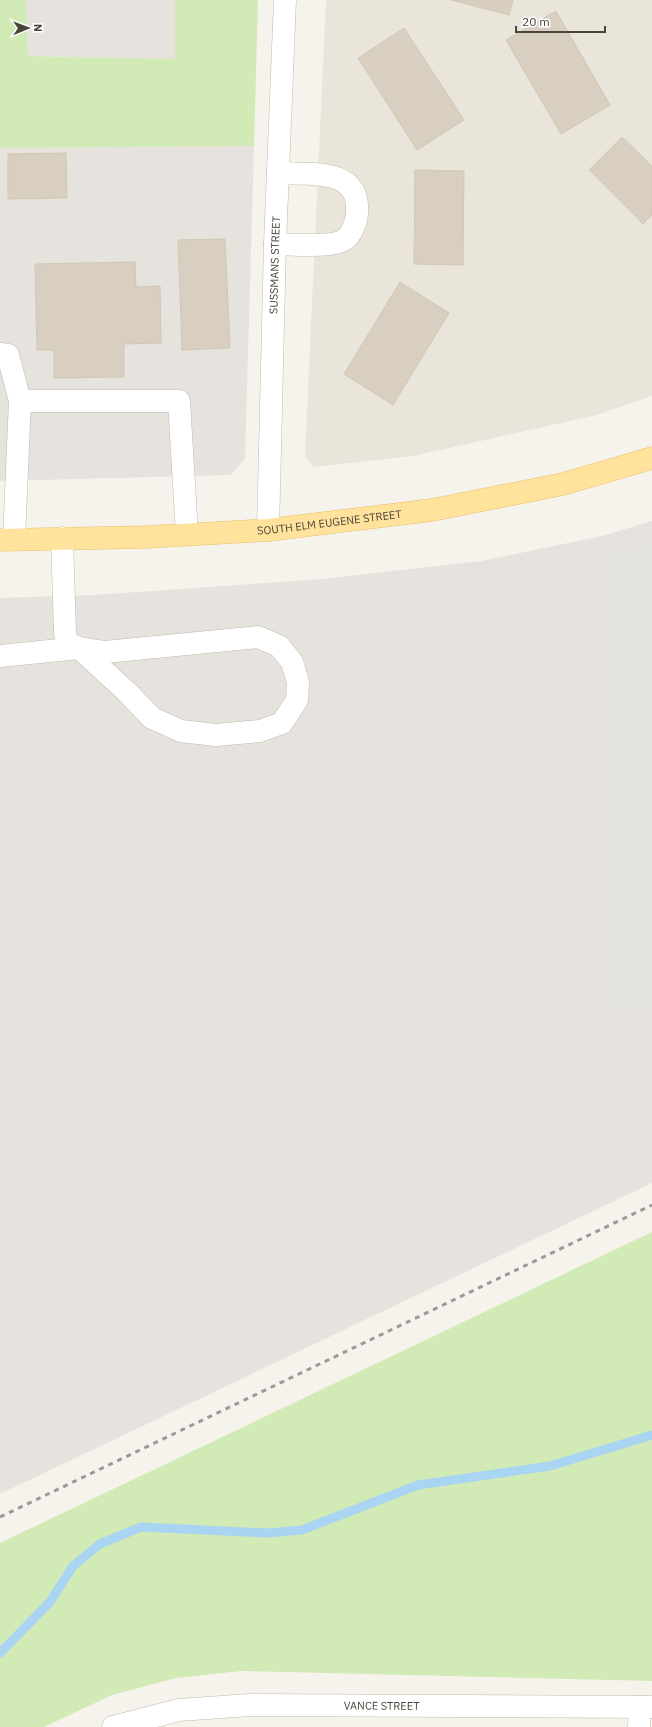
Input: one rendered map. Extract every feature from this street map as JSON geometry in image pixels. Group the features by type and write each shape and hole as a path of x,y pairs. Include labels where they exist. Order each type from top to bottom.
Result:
{"main road":[{"name":"SOUTH ELM EUGENE STREET","path":"7,539 187,534 268,530 432,510 563,484 652,458"}],"street":[{"name":"SUSSMANS STREET","path":"268,530 274,244 285,0"},
{"path":"274,244 330,244 345,240 353,228 358,214 356,196 350,185 333,176 278,174"},
{"path":"0,354 8,355 20,401 7,539"},
{"path":"20,401 179,401 187,534"},
{"path":"0,656 79,648 126,691 152,718 181,731 216,735 260,731 282,723 297,700 298,682 292,662 279,646 258,637 105,652 79,648 67,643 65,632 62,538"},
{"name":"VANCE STREET","path":"113,1727 179,1710 250,1705 644,1714"}],"shaded area":[{"path":"26,0 175,0 175,59 28,56"},
{"path":"326,0 652,0 652,396 597,415 413,456 314,467 305,456"},
{"path":"254,146 245,458 231,475 0,481 0,148"},
{"path":"652,521 652,1183 0,1494 0,598 94,595 322,579 481,561 602,536"},
{"path":"652,524 652,1014 596,1004 604,553 646,543 643,526"}],"green space":[{"path":"0,0 26,0 28,56 175,59 175,0 258,0 254,146 0,148"},
{"path":"652,1232 652,1681 241,1671 176,1678 112,1695 44,1727 0,1727 0,1543"}],"building":[{"path":"451,0 513,0 509,15"},
{"path":"556,11 610,105 561,134 506,40"},
{"path":"404,28 464,120 417,150 358,58"},
{"path":"622,137 652,166 652,215 643,224 589,170"},
{"path":"66,153 67,198 8,199 8,154"},
{"path":"415,170 464,171 463,265 414,264"},
{"path":"225,239 230,348 182,350 178,240"},
{"path":"135,262 136,287 160,286 161,343 124,344 124,377 54,378 54,350 37,350 35,264"},
{"path":"400,282 449,313 393,405 344,374"}],"waterway":[{"path":"0,1653 50,1602 73,1566 100,1544 141,1527 268,1533 302,1530 418,1485 550,1466 652,1435"}],"railway":[{"path":"0,1517 652,1205"}]}
